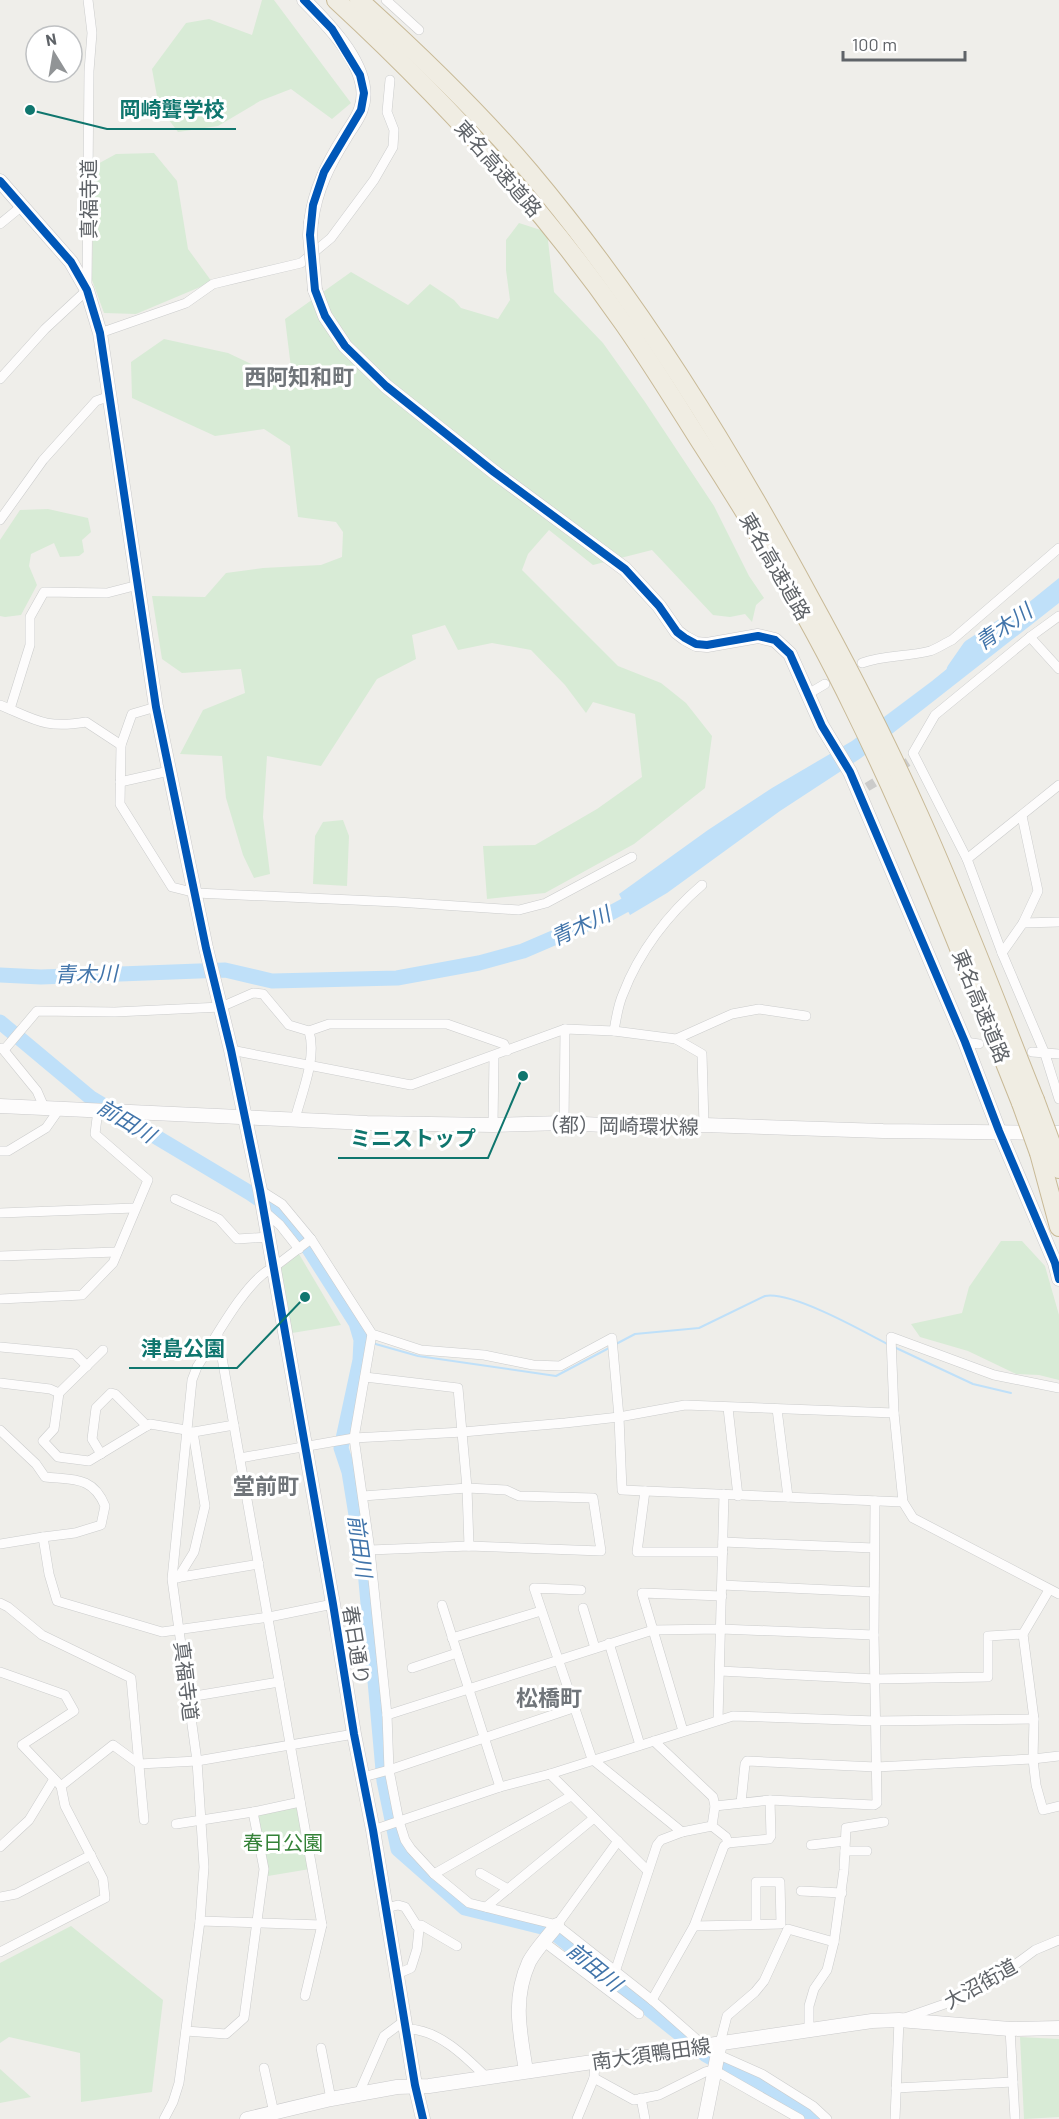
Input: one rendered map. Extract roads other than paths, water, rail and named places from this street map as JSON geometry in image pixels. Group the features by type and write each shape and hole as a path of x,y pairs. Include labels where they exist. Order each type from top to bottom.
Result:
{"highway":[{"name":"東名高速道路","path":"336,0 390,51 460,123 514,183 576,260 624,325 716,466 858,701"},
{"name":"東名高速道路","path":"359,0 443,79 493,131 529,171 591,248 713,426 784,549 952,890 1046,1152 1059,1227"},
{"name":"東名高速道路","path":"1046,1152 1059,1169"}],"street":[{"name":"真福寺道","path":"87,290 89,71 92,33 88,0"},
{"path":"304,0 332,29 360,75 364,93 361,110 324,172 313,205 310,236 315,290 325,316 345,345 386,386 494,472 625,569 659,606 677,632 696,644 707,645 758,636 775,640 790,654 822,726 861,787 999,1131 1055,1263 1059,1279"},
{"path":"386,0 419,30"},
{"path":"100,333 186,303 213,284 301,263 331,238 374,180 393,147 394,130 387,112 390,80"},
{"path":"0,181 71,262 87,290 100,333 156,707 206,948 231,1050 260,1190 282,1204 311,1239 372,1334 421,1350 484,1355 533,1365 560,1366 612,1338 622,1490 903,1502"},
{"path":"0,224 22,206"},
{"path":"0,379 45,329 87,290"},
{"path":"0,520 43,459 96,401 110,396"},
{"path":"862,663 878,657 932,651 951,640 1059,548"},
{"path":"10,709 30,645 30,617 44,592 107,593 138,585"},
{"path":"1059,616 935,715 910,758 967,859 1002,953 1045,1054 1059,1099"},
{"path":"1030,637 1059,669"},
{"path":"808,694 825,684"},
{"path":"0,705 35,722 64,726 86,722 121,745"},
{"path":"156,707 132,714 121,745 120,804 172,887 196,893 519,910 546,903 632,857"},
{"path":"120,782 169,771"},
{"path":"967,859 1059,785"},
{"path":"1002,953 1023,923 1038,891 1022,816"},
{"path":"614,1031 622,994 648,944 686,899 702,885"},
{"path":"1023,923 1059,922"},
{"path":"44,1107 37,1091 5,1047 37,1011 115,1012 220,1006 253,993 263,994 289,1025 309,1031 329,1024 447,1024 504,1044 507,1051"},
{"path":"676,1039 732,1014 759,1009 806,1016"},
{"path":"564,1123 565,1029"},
{"path":"231,1050 411,1085 565,1029 614,1031 676,1039 702,1054 704,1125"},
{"path":"296,1119 309,1065 312,1041 309,1031"},
{"path":"965,1042 979,1044"},
{"path":"1032,1052 1059,1054"},
{"path":"493,1125 494,1056"},
{"name":"（都）岡崎環状線","path":"0,1106 368,1123 493,1125 564,1123 883,1131 1059,1132"},
{"path":"0,1151 8,1151 46,1128 60,1108"},
{"path":"0,1299 82,1295 113,1263 148,1180 95,1134 99,1110"},
{"name":"春日通り","path":"260,1190 354,1734 368,1776 373,1830 421,2119"},
{"path":"175,1199 219,1219 237,1239 268,1236"},
{"path":"0,1213 135,1208"},
{"path":"263,1210 280,1225 299,1249"},
{"name":"真福寺道","path":"164,2119 180,2083 200,1921 204,1867 197,1761 175,1578 194,1374 246,1291 267,1271 273,1269 311,1239"},
{"path":"0,1256 117,1252"},
{"path":"372,1334 354,1438 370,1550 387,1715 389,1770 405,1840 434,1874 469,1903 556,1925 652,2000 704,2045"},
{"path":"218,1335 322,1925 305,1996"},
{"path":"1059,1388 994,1375 891,1337 894,1413 903,1502 913,1518 1059,1594"},
{"path":"0,1347 75,1354 87,1366"},
{"path":"103,1350 59,1393 54,1429 43,1442 61,1458 89,1461 152,1424 188,1432 234,1425"},
{"path":"365,1377 458,1388 467,1488 469,1546"},
{"path":"0,1383 50,1389 59,1393"},
{"path":"101,1454 92,1439 94,1418 96,1406 111,1393 115,1394 147,1426"},
{"path":"240,1458 354,1438 463,1432 619,1417 685,1405 894,1413"},
{"path":"728,1408 738,1496"},
{"path":"777,1409 788,1497"},
{"path":"0,1430 36,1464 45,1477 81,1481 93,1487 105,1506 101,1525 75,1533 0,1544"},
{"path":"175,1578 194,1552 205,1506 188,1432"},
{"path":"363,1496 467,1488 506,1490 519,1496 593,1498 601,1551 469,1546 370,1550"},
{"path":"645,1491 637,1552 723,1547 874,1548"},
{"path":"718,1720 724,1494"},
{"path":"715,1806 770,1800 874,1805 877,1803 874,1635 875,1501"},
{"path":"43,1537 48,1574 57,1601 162,1632 269,1617 333,1604"},
{"path":"175,1578 259,1564"},
{"path":"722,1585 874,1592"},
{"path":"581,1590 534,1588 592,1759 682,1832"},
{"path":"1049,1590 1023,1634 1034,1719 1033,1759 1036,1785 1043,1810 1059,1806"},
{"path":"683,1731 642,1593 722,1596"},
{"path":"0,1603 42,1635 131,1678 144,1820"},
{"path":"442,1605 501,1787"},
{"path":"583,1608 595,1648"},
{"path":"452,1638 542,1611"},
{"path":"387,1715 653,1630 721,1629 874,1635"},
{"path":"720,1671 875,1679 988,1677 988,1636 1023,1634"},
{"path":"609,1644 640,1745"},
{"path":"412,1668 457,1653"},
{"path":"0,1672 65,1695 74,1710 22,1745 57,1783 65,1806 103,1879 105,1898 0,1952"},
{"path":"189,1696 279,1682"},
{"path":"368,1776 573,1708"},
{"path":"373,1830 501,1787 550,1774 733,1716 876,1721 1034,1719"},
{"path":"0,1847 28,1820 57,1783 113,1745 139,1764 197,1761 354,1734"},
{"path":"654,1741 713,1797 715,1806 712,1826"},
{"path":"741,1803 747,1761 876,1767 1059,1756"},
{"path":"550,1774 648,1871"},
{"path":"434,1874 571,1796"},
{"path":"652,2000 694,1926 724,1846 728,1843 769,1839 771,1836 770,1800"},
{"path":"176,1824 300,1802"},
{"path":"186,2031 226,2034 244,2018 264,1869 253,1812"},
{"path":"486,1907 594,1818"},
{"path":"809,2030 809,2006 814,1989 827,1970 834,1942 842,1893 846,1828 884,1822"},
{"path":"615,1972 657,1845 662,1840 682,1832 712,1826 726,1837 728,1843"},
{"path":"526,2071 517,2013 520,1986 530,1960 618,1841"},
{"path":"812,1845 845,1841"},
{"path":"845,1851 867,1851"},
{"path":"0,1897 16,1894 91,1855"},
{"path":"480,1873 508,1889"},
{"path":"694,1926 780,1924 780,1882 756,1882 756,1924"},
{"path":"801,1891 842,1893"},
{"path":"386,1908 398,1905 405,1907 419,1929 417,1949 411,1968 397,1974"},
{"path":"200,1921 322,1925"},
{"path":"416,1925 421,1925 457,1946"},
{"path":"705,2119 726,2016 765,1981 788,1929 834,1942"},
{"path":"546,1939 639,2014"},
{"name":"大沼街道","path":"898,2020 959,1999 997,1978 1035,1950 1059,1940"},
{"path":"895,2119 898,2020"},
{"name":"南大須鴨田線","path":"247,2119 270,2116 331,2099 415,2085 429,2086 704,2045 718,2048 809,2030 872,2021 898,2020 1010,2030 1059,2028"},
{"path":"358,2095 384,2036 405,2025 435,2035 486,2077"},
{"path":"1010,2030 1015,2119"},
{"path":"321,2048 331,2099"},
{"path":"718,2048 813,2106 827,2119"},
{"path":"577,2119 594,2078 595,2061"},
{"path":"264,2068 270,2116"},
{"path":"594,2078 634,2100 659,2095 705,2072 714,2070 800,2119"},
{"path":"896,2088 1013,2082"},
{"path":"641,2098 645,2119"}],"water":[{"path":"1059,578 1059,603 861,758 780,811 667,893 630,915 619,894 708,830 772,788 852,741 932,681"}],"waterway":[{"name":"青木川","path":"954,670 970,647 1004,625"},
{"name":"青木川","path":"0,975 41,977 225,970 272,981 397,978 479,963 523,951 607,915 642,896"},
{"name":"前田川","path":"0,1022 91,1098 278,1212 309,1249 356,1323 361,1340 360,1360 341,1448 349,1472 365,1570 384,1781 398,1849 465,1908 542,1927 558,1936 706,2055 797,2105 816,2119"},
{"path":"616,1344 635,1334 699,1328 765,1296 777,1296 809,1306 889,1345"},
{"name":"前田川","path":"361,1340 367,1342"},
{"path":"372,1343 418,1356 556,1376 609,1348"},
{"path":"894,1347 973,1384 1011,1393"}],"tunnel":[{"path":"867,787 908,762"}],"place":[{"name":"岡崎聾学校","path":"30,110"},
{"name":"ミニストップ","path":"523,1076"},
{"name":"津島公園","path":"305,1297"}],"district":[{"name":"西阿知和町","path":"299,376"},
{"name":"堂前町","path":"266,1485"},
{"name":"松橋町","path":"549,1697"}],"park label":[{"name":"春日公園","path":"283,1842"}]}
